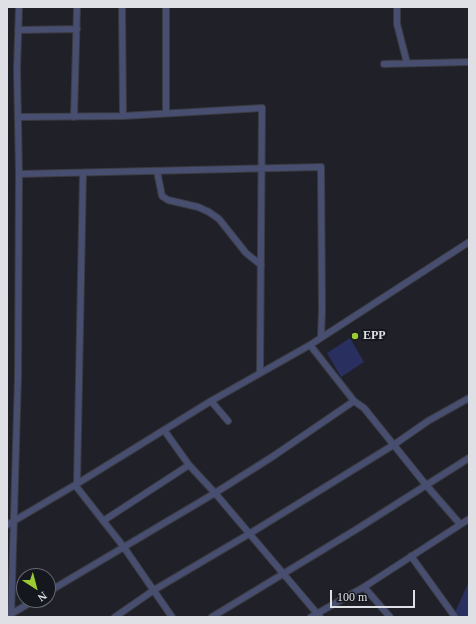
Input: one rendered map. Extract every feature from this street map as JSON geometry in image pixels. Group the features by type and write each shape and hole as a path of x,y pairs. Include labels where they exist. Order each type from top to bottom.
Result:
{"street":[{"path":"11,616 15,521 18,369 19,7"},
{"path":"74,117 77,7"},
{"path":"122,7 123,116"},
{"path":"166,7 166,113"},
{"path":"397,7 397,24 407,63"},
{"path":"18,30 77,29"},
{"path":"384,64 469,62"},
{"path":"18,117 123,116 262,108 263,168 260,373"},
{"path":"19,174 321,167 321,338"},
{"path":"158,171 162,196 168,200 198,207 219,219 246,253 261,266"},
{"path":"83,173 76,484 123,546 172,617"},
{"path":"7,525 211,401 310,345 469,242"},
{"path":"310,345 354,400 364,408 395,444 426,485 460,524"},
{"path":"115,617 154,590 249,534 395,444 428,421 469,398"},
{"path":"56,587 123,546 215,493 272,457 354,400"},
{"path":"211,401 228,421"},
{"path":"164,430 190,464 319,615"},
{"path":"212,617 357,529 469,458"},
{"path":"103,521 190,464"},
{"path":"311,617 319,615 469,519"},
{"path":"411,556 455,617"},
{"path":"364,587 390,617"},
{"path":"11,616 22,608"}],"shaded area":[{"path":"350,338 364,362 341,377 327,353"},
{"path":"469,581 469,617 453,617"}],"place":[{"name":"EPP","path":"355,336"}]}
